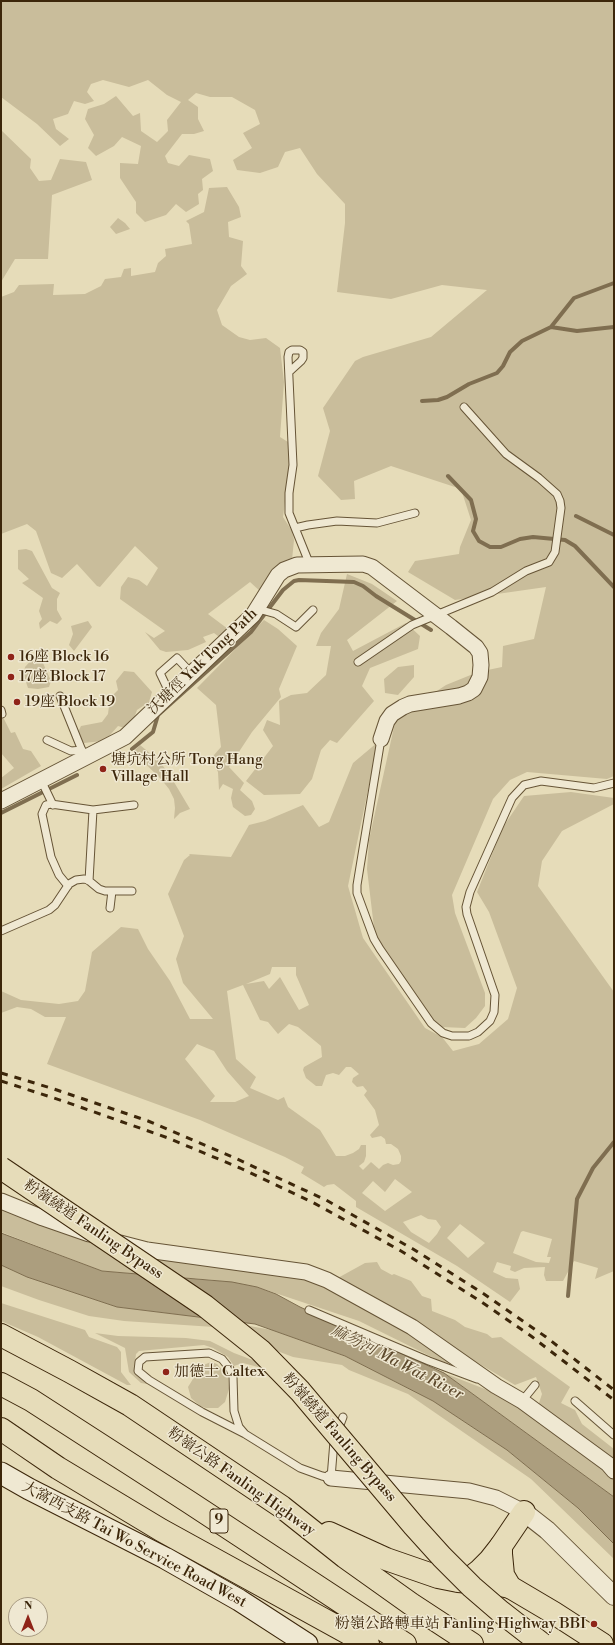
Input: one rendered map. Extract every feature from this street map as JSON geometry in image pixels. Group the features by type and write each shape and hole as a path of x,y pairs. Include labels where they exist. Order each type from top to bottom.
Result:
{"highway":[{"name":"粉嶺繞道 Fanling Bypass","path":"1,1168 205,1306 260,1350 300,1391 442,1557 478,1592 542,1644"},
{"name":"粉嶺公路 Fanling Highway","path":"1,1335 130,1405 282,1508 345,1557 411,1604 472,1644"},
{"name":"9","path":"1,1384 31,1400 405,1644"},
{"path":"1,1391 31,1400"},
{"path":"1,1429 58,1468 155,1526 368,1644"},
{"path":"282,1508 340,1539 386,1559 438,1577 458,1581 495,1584 510,1587 602,1644"},
{"path":"458,1581 470,1578 490,1560 524,1512"},
{"path":"501,1546 503,1575 510,1587"}],"main road":[{"name":"大窩西支路 Tai Wo Service Road West","path":"1,1473 29,1490 165,1558 239,1600 307,1644"}],"street":[{"name":"沃塘徑 Yuk Tong Path","path":"1,801 41,780 83,754 125,736 253,616 273,582 284,570 297,565 368,565 436,615 476,647 480,653 481,664 478,683 474,689 459,696 403,707 392,714 387,721 381,739"},
{"path":"1,1201 77,1230 147,1250 306,1272 327,1280 412,1327 496,1386 522,1401 608,1464 614,1471"},
{"path":"331,1478 469,1491 496,1498 524,1512 547,1530 614,1596"}],"lane":[{"path":"289,372 293,465 289,493 289,513 310,564"},
{"path":"358,662 412,625 492,592 526,571 548,562 554,552 561,508 558,494 506,454 464,407"},
{"path":"295,528 336,521 377,523 415,513"},
{"path":"258,609 276,614 296,627 314,610"},
{"path":"170,694 160,673 177,658 192,674"},
{"path":"60,696 83,754"},
{"path":"381,739 357,884 357,893 374,939 380,949 431,1023 443,1033 452,1036 468,1036 478,1032 490,1021 494,1012 495,996 467,914 466,907 470,892 512,798 524,785 541,781 594,788 614,784"},
{"path":"47,740 71,751 83,754"},
{"path":"41,780 54,805"},
{"path":"68,886 59,875 52,862 42,814 46,806 54,805 93,810 134,805"},
{"path":"89,881 93,810"},
{"path":"1,931 49,910 55,905 68,886 76,880 84,878 100,889 112,891 132,891"},
{"path":"110,908 112,891"},
{"path":"310,1310 429,1361 496,1386"},
{"path":"245,1434 239,1427 234,1411 233,1377 230,1369 222,1359 209,1353 145,1357 139,1362 138,1371 149,1380 202,1412 245,1434 300,1468 315,1474 331,1478 334,1441 342,1417"},
{"path":"522,1401 535,1385"},
{"path":"575,1401 614,1435"}],"shaded area":[{"path":"1,1 614,1 614,776 607,779 527,772 510,780 493,799 452,895 455,913 485,993 485,1006 476,1018 465,1028 441,1027 432,1019 375,936 367,869 369,840 396,718 446,685 478,672 502,667 503,646 534,639 546,587 455,600 408,572 415,561 459,554 460,547 471,520 461,489 391,466 354,481 355,499 341,500 318,476 330,431 323,408 355,361 363,357 431,337 487,290 442,285 391,299 337,292 345,223 345,204 317,174 300,148 285,152 278,167 260,173 237,170 233,160 252,148 243,133 260,124 255,110 232,97 210,97 196,93 188,100 198,107 198,119 204,131 194,134 182,134 165,156 168,163 179,166 189,155 210,159 213,171 202,179 203,190 198,194 199,204 186,212 176,204 166,215 145,222 136,213 136,202 120,178 120,163 138,164 141,146 122,137 114,146 96,156 88,148 94,135 85,119 88,109 104,104 116,96 133,116 140,113 141,131 157,142 168,131 167,120 181,102 167,95 148,80 129,87 103,80 91,84 87,92 94,101 85,104 74,101 68,114 53,119 56,129 69,139 60,146 37,124 1,97"},
{"path":"1,130 31,159 30,168 39,181 51,180 60,159 86,162 92,180 52,195 48,259 15,259 1,282"},
{"path":"227,187 239,207 241,217 228,222 229,237 243,241 241,266 247,274 231,286 217,310 222,325 239,337 250,340 266,338 280,348 284,382 280,437 288,442 290,463 283,517 292,531 294,540 292,560 261,592 250,582 208,614 228,629 223,636 218,636 214,633 203,637 206,642 188,650 166,652 160,650 145,632 154,638 165,631 120,599 121,587 128,577 139,580 147,586 158,568 135,546 100,587 97,586 77,564 62,578 51,573 36,531 27,524 1,534 1,297 14,292 19,285 54,284 53,295 85,294 101,286 105,279 121,277 124,269 131,268 131,276 155,272 158,263 166,256 165,249 192,244 189,224 186,221 204,212 209,188"},
{"path":"118,218 130,229 116,234 110,227"},
{"path":"26,549 32,551 52,588 60,593 57,599 57,610 62,619 57,624 50,621 40,629 39,623 42,619 39,611 43,598 22,583 29,579 18,569 18,550"},
{"path":"347,574 372,584 397,601 347,640 353,651 406,623 420,636 418,649 370,668 362,686 374,701 337,743 330,740 321,750 312,779 300,794 264,795 246,781 273,746 263,730 267,720 280,725 279,701 291,695 307,693 326,675 331,646 316,646 321,633 339,609"},
{"path":"264,620 278,629 297,646 279,689 281,697 252,732 229,767 244,783 240,790 252,801 255,809 251,815 245,816 233,807 231,798 233,789 223,784 219,790 218,772 213,762 214,755 221,747 216,705 197,688"},
{"path":"88,621 92,627 74,651 69,645 73,634 71,626"},
{"path":"35,656 43,663 51,681 49,687 38,689 28,688 24,676 25,667"},
{"path":"414,665 414,677 398,695 385,693 384,679 398,667"},
{"path":"124,671 134,672 152,692 149,702 137,710 133,721 125,728 118,726 102,741 84,743 77,734 81,726 102,722 108,714 110,698 118,690 116,681"},
{"path":"3,717 11,733 15,732 23,749 31,751 41,766 1,789 1,778 14,768 1,753 1,718"},
{"path":"378,742 348,886 363,938 425,1028 442,1037 453,1051 479,1044 508,1019 517,988 489,912 477,892 503,827 524,796 571,792 614,798 614,804 562,831 542,861 538,886 614,992 614,1271 595,1279 598,1268 574,1261 563,1281 546,1281 544,1275 545,1267 524,1268 515,1272 510,1270 511,1266 497,1262 493,1272 506,1278 518,1279 520,1289 510,1302 457,1266 356,1207 356,1201 334,1184 324,1187 301,1173 304,1167 285,1157 200,1120 47,1064 66,1017 45,1017 31,1009 17,1007 1,1013 1,991 21,1000 59,1004 78,1001 85,991 92,952 121,927 138,929 148,949 170,981 190,1019 213,1019 183,983 176,959 184,936 168,894 184,860 190,855 189,854 231,857 249,825 265,821 303,805 319,827 329,822 353,763","holes":["272,967 296,967 296,975 309,1005 299,1010 280,977 269,989 264,981 246,984 270,974","243,985 260,1020 268,1022 278,1034 289,1024 298,1027 321,1046 322,1057 304,1067 303,1070 306,1078 316,1086 322,1086 326,1075 333,1073 339,1075 346,1067 351,1067 359,1074 353,1078 352,1082 357,1087 363,1086 367,1091 364,1095 375,1110 379,1125 370,1135 372,1138 381,1136 385,1139 386,1144 391,1144 398,1149 401,1156 401,1161 399,1164 393,1165 388,1163 379,1169 371,1162 363,1170 359,1166 364,1162 366,1156 366,1145 361,1145 359,1149 345,1156 336,1156 320,1130 288,1107 284,1097 278,1100 250,1088 256,1077 236,1059 227,991","197,1044 214,1051 227,1071 249,1096 235,1102 210,1102 215,1096 185,1059","395,1179 412,1192 385,1211 362,1193 373,1181 385,1192","421,1215 428,1219 436,1220 441,1227 429,1243 411,1232 403,1222","460,1224 485,1243 468,1258 447,1238","523,1231 552,1239 547,1257 551,1257 549,1263 536,1262 513,1253 521,1232"]},
{"path":"140,745 157,759 168,772 190,809 180,813 174,819 174,799 169,789 161,779 133,752"},
{"path":"1,1201 112,1241 306,1272 456,1359 446,1364 359,1321 257,1287 214,1280 102,1271 1,1232"},
{"path":"377,1262 381,1269 392,1275 394,1274 411,1281 422,1296 431,1299 432,1311 455,1320 465,1327 487,1334 492,1338 501,1337 570,1387 561,1403 575,1410 582,1424 614,1449 614,1497 444,1373 523,1404 536,1412 542,1394 536,1377 515,1385 336,1279 365,1263"},
{"path":"1,1265 25,1276 117,1307 199,1317 272,1330 347,1357 433,1401 507,1450 578,1508 614,1544 614,1559 531,1479 408,1394 349,1370 342,1365 293,1357 214,1327 124,1321 89,1316 1,1286"},
{"path":"1,1303 85,1330 89,1337 117,1347 121,1352 121,1372 131,1385 127,1385 38,1337 1,1321"},
{"path":"95,1333 118,1336 186,1338 210,1341 234,1353 266,1365 258,1367 243,1363 234,1366 228,1357 213,1348 204,1345 139,1351 136,1354 134,1369 137,1375 147,1384 141,1383 129,1372 125,1348"},
{"path":"211,1362 217,1364 228,1376 229,1389 225,1402 218,1408 206,1408 200,1406 191,1398 188,1387 201,1366"}],"water":[{"name":"麻笏河 Ma Wat River","path":"1,1233 102,1271 232,1282 257,1287 276,1294 300,1307 444,1373 614,1497 614,1544 578,1508 507,1450 433,1401 345,1356 255,1324 117,1307 27,1277 1,1265"}],"waterway":[{"path":"551,327 574,298 614,283"},
{"path":"422,401 438,400 447,397 469,384 497,373 503,366 510,352 522,341 551,327 577,331 614,327"},
{"path":"448,476 471,500 476,519 473,531 479,541 490,547 501,547 520,539 533,537 565,540 575,546 614,587"},
{"path":"576,516 614,535"},
{"path":"132,749 153,732 158,715 251,632 283,590 294,581 354,582 363,586 376,596 431,630"},
{"path":"1,813 77,775"},
{"path":"568,1296 577,1199 593,1168 614,1142"}],"railway":[{"path":"1,1073 51,1088 148,1121 237,1159 326,1200 413,1249 484,1294 546,1337 614,1390"},
{"path":"1,1081 168,1138 240,1168 312,1202 401,1251 480,1301 531,1336 614,1400"}],"place":[{"name":"16座 Block 16","path":"11,657"},
{"name":"17座 Block 17","path":"11,677"},
{"name":"19座 Block 19","path":"17,702"},
{"name":"塘坑村公所 Tong Hang Village Hall","path":"103,769"},
{"name":"加德士 Caltex","path":"166,1372"},
{"name":"粉嶺公路轉車站 Fanling Highway BBI","path":"594,1624"}]}
